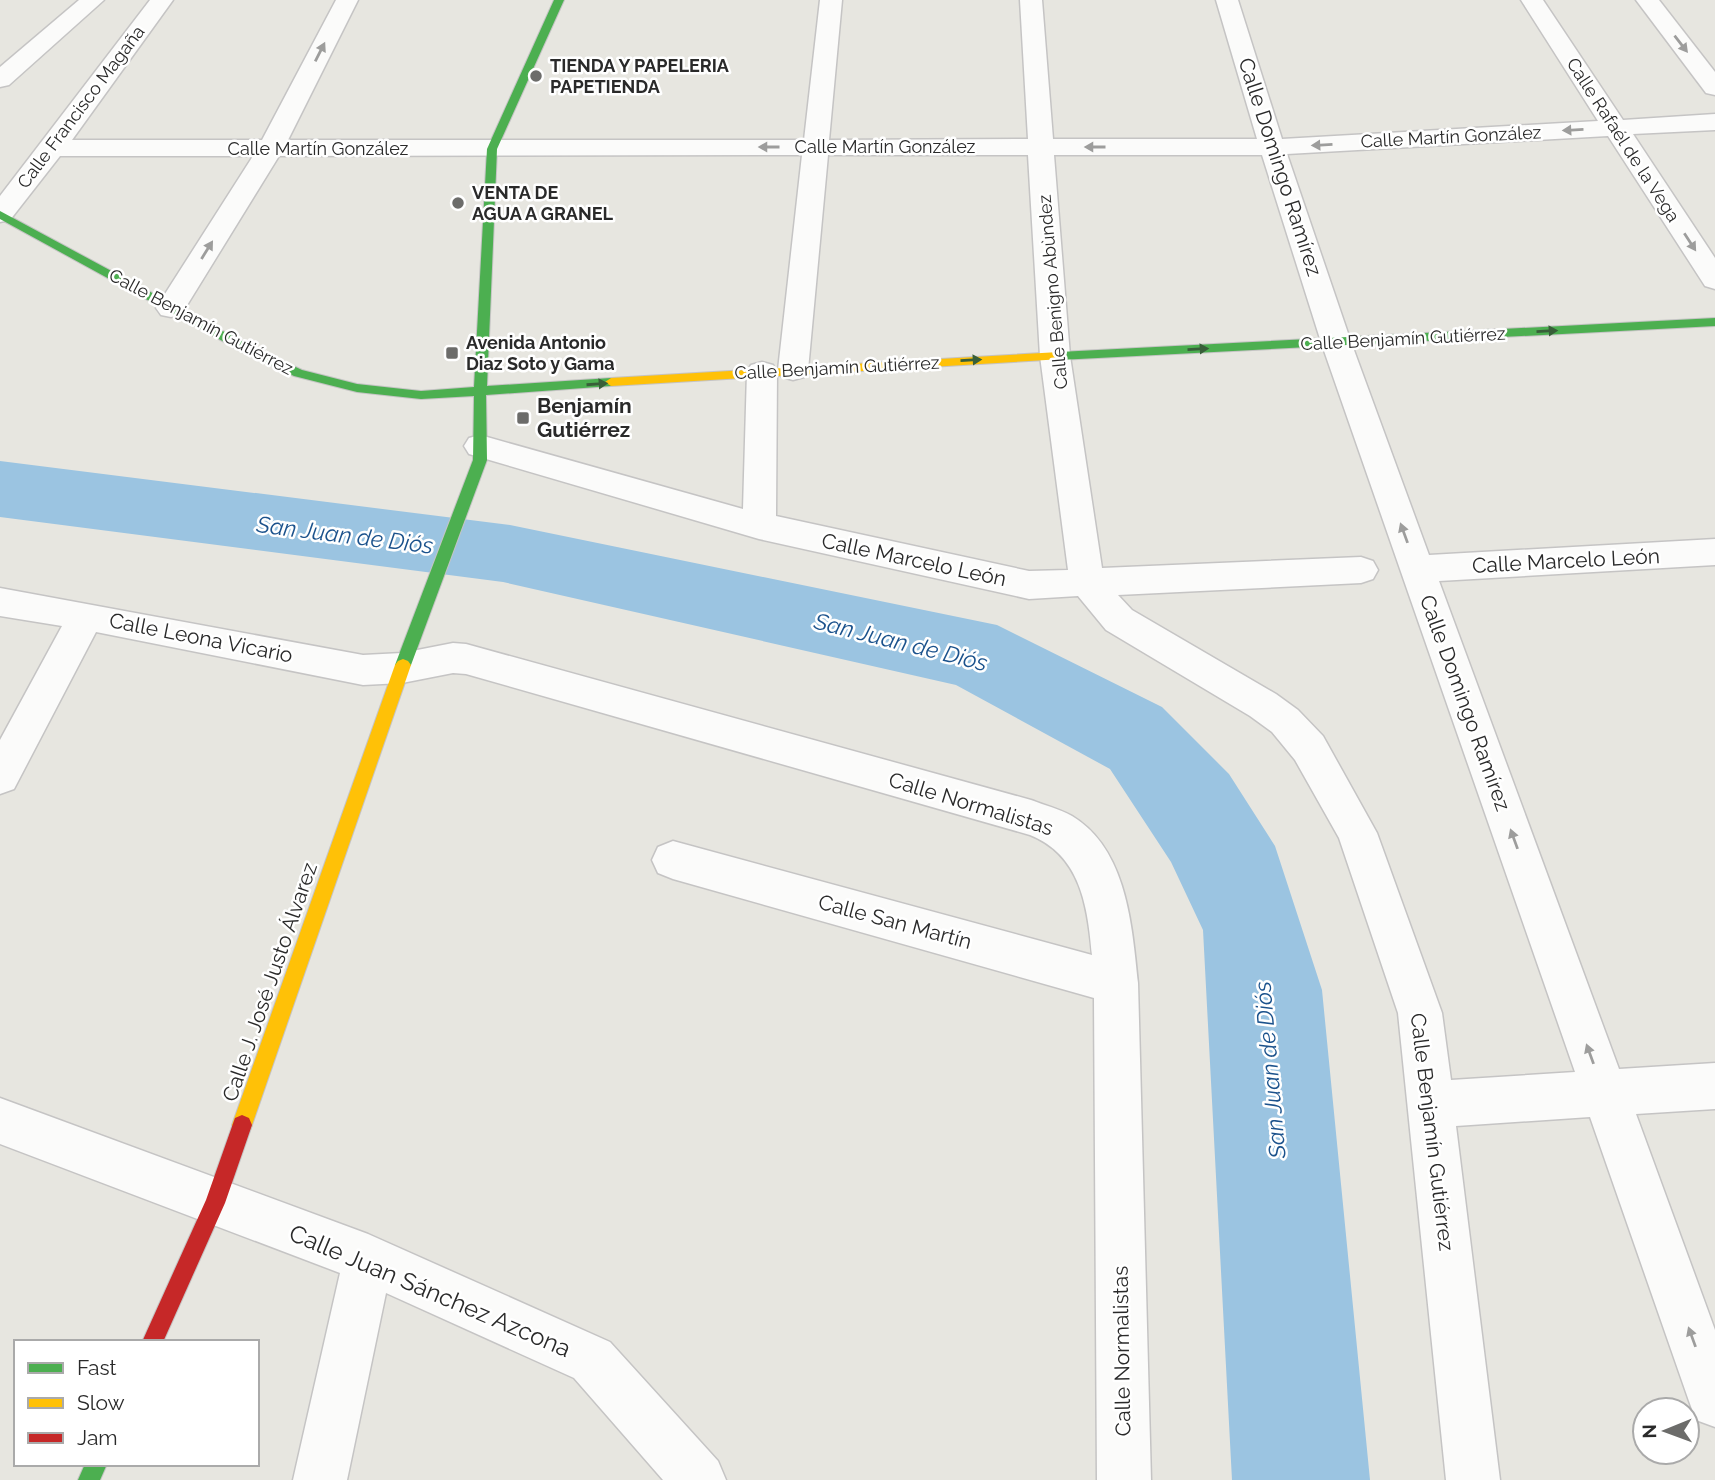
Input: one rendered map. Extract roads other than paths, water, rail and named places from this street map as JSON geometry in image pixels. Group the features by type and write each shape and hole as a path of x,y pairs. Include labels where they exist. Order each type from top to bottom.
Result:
{"street":[{"path":"0,80 93,0"},
{"name":"Calle Francisco Magaña","path":"0,214 53,148 162,0"},
{"path":"171,308 271,148 346,0"},
{"path":"480,453 480,393 492,149 559,0"},
{"path":"759,526 778,371 816,147 831,0"},
{"name":"Calle Benigno Abùndez","path":"1031,0 1055,356 1087,583"},
{"name":"Calle Domingo Ramírez","path":"1227,0 1336,342 1715,1401"},
{"name":"Calle Rafaél de la Vega","path":"1531,0 1715,280"},
{"path":"1647,0 1715,88"},
{"name":"Calle Martín González","path":"53,148 1272,148 1715,122"},
{"name":"Calle Benjamín Gutiérrez","path":"0,214 171,308 298,373 357,388 421,395 778,371 1715,321"},
{"name":"Calle Marcelo León","path":"480,453 759,526 1029,585 1361,570"},
{"name":"Calle J. José Justo Álvarez","path":"153,1340 215,1203 480,453"},
{"name":"Calle Marcelo León","path":"1417,569 1715,552"},
{"name":"Calle Benjamín Gutiérrez","path":"1087,583 1119,620 1263,705 1285,722 1309,748 1357,833 1420,1013 1473,1480"},
{"name":"Calle Leona Vicario","path":"0,602 363,670 409,650"},
{"path":"0,777 86,616"},
{"name":"Calle Normalistas","path":"409,650 466,659 1031,818 1061,830 1085,854 1102,887 1111,928 1116,983 1124,1480"},
{"name":"Calle San Martín","path":"673,860 1116,983"},
{"path":"1430,1105 1715,1086"},
{"name":"Calle Juan Sánchez Azcona","path":"0,1121 368,1259 592,1360 699,1480"},
{"path":"320,1480 368,1259"}],"water":[{"name":"San Juan de Diós","path":"0,461 510,525 997,625 1162,707 1229,774 1275,846 1322,990 1370,1480 1232,1480 1203,930 1171,862 1110,769 956,685 503,582 0,517"}],"place":[{"name":"TIENDA Y PAPELERIA PAPETIENDA","path":"536,76"},
{"name":"VENTA DE AGUA A GRANEL","path":"458,203"},
{"name":"Avenida Antonio Diaz Soto y Gama","path":"452,353"},
{"name":"Benjamín Gutiérrez","path":"523,418"}]}
